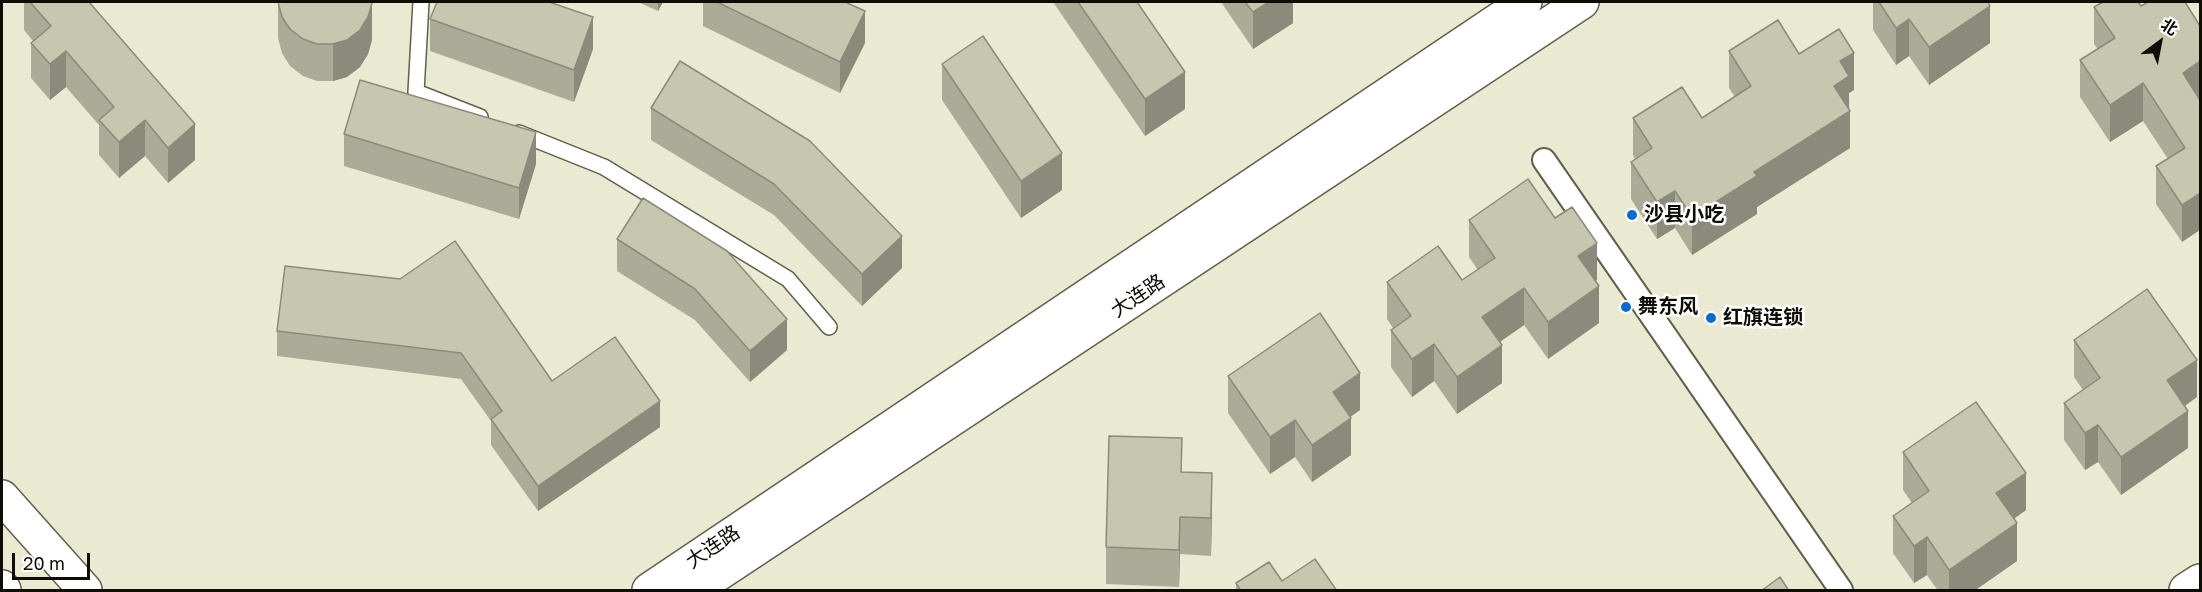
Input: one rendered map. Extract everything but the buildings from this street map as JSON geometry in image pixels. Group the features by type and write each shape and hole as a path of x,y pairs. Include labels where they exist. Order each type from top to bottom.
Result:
{"main road":[{"name":"大连路","path":"649,591 1525,2"},
{"name":"大连路","path":"694,591 1582,2"},
{"path":"2,497 85,591"},
{"path":"2186,591 2200,581"}],"street":[{"path":"1544,160 1841,591"}],"lane":[{"path":"421,2 416,92 604,167 788,279 829,327"}],"place":[{"name":"沙县小吃","path":"1632,215"},
{"name":"舞东风","path":"1626,307"},
{"name":"红旗连锁","path":"1711,318"}]}
